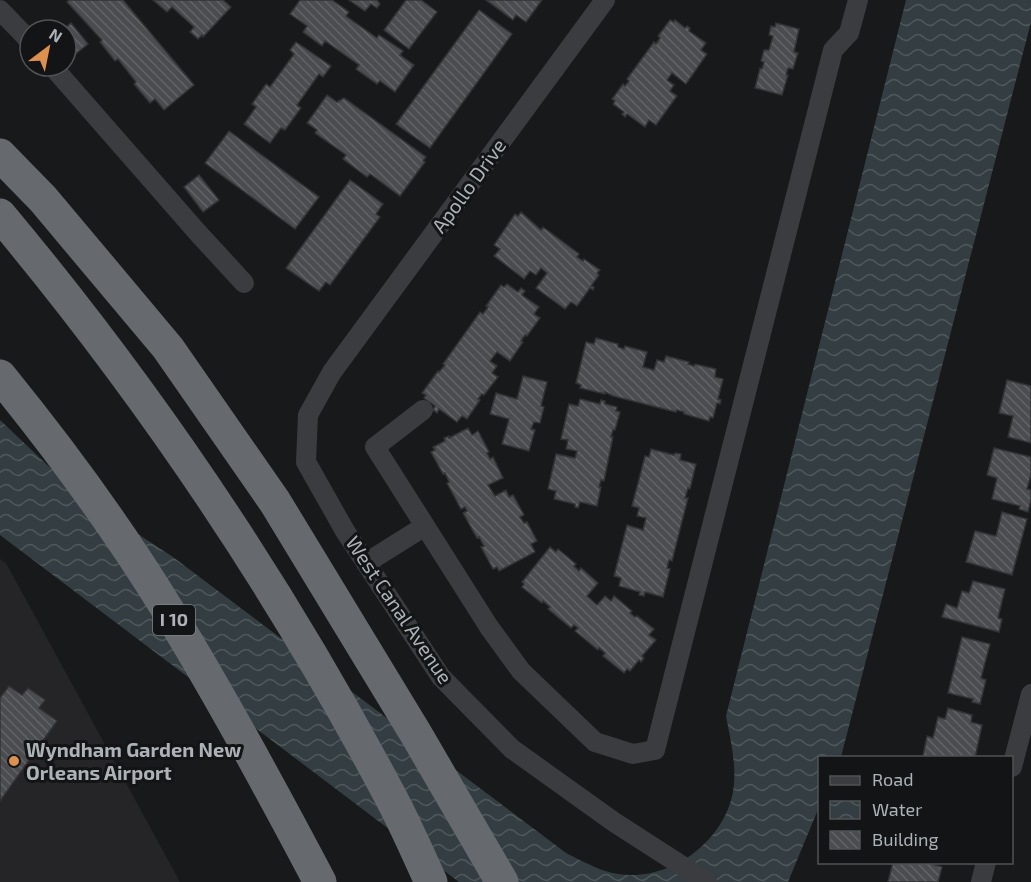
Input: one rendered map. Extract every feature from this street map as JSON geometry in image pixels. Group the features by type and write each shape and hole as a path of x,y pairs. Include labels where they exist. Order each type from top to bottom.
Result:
{"highway":[{"path":"0,154 43,199 168,348 275,502 416,734 502,882"},
{"path":"0,214 83,317 226,519 303,643 388,793 431,882"},
{"name":"I 10","path":"0,376 88,492 169,611 254,755 320,882"}],"street":[{"name":"Apollo Drive","path":"332,372 605,0"},
{"path":"423,410 375,447 489,627 521,671 595,742 633,754 655,750 833,50 849,33 858,0"},
{"path":"0,10 18,29"},
{"path":"62,78 244,283"},
{"name":"West Canal Avenue","path":"332,372 308,415 306,462 345,531 441,677 512,748 614,822 707,882"},
{"path":"366,563 425,526"},
{"path":"1013,760 1031,694"},
{"path":"981,882 986,864"}],"shaded area":[{"path":"0,559 6,563 180,882 0,882"}],"water":[{"path":"906,0 1031,0 1031,22 841,756 818,756 818,809 788,882 459,882 0,535 0,420 80,496 173,557 566,853 604,871 630,875 667,868 684,860 713,835 730,802 734,784 732,750 726,716"}],"building":[{"path":"69,0 123,0 194,85 164,110 155,99 150,103 118,59 115,61 100,42 102,40 67,2"},
{"path":"153,0 223,0 231,7 203,37 202,35 198,39 190,32 194,27 172,7 167,12"},
{"path":"300,0 332,0 349,12 346,16 377,38 379,35 403,51 400,55 414,65 395,92 380,81 377,84 356,69 359,65 325,41 322,46 303,32 307,26 290,14"},
{"path":"349,0 377,0 380,4 377,8 371,4 365,11"},
{"path":"406,0 421,0 437,12 409,49 384,30"},
{"path":"486,0 542,0 526,22 516,15 513,20"},
{"path":"479,10 512,34 430,148 396,124"},
{"path":"670,20 674,22 675,20 685,28 687,26 690,28 689,31 706,43 701,50 707,54 686,84 672,73 667,80 674,85 670,91 677,96 656,125 649,120 645,127 627,114 625,117 622,114 624,112 613,104 615,101 612,99 623,84 625,86 629,81 627,79 654,42 656,44 660,38 658,36"},
{"path":"776,23 799,29 794,52 798,53 793,69 788,68 782,95 755,88 760,68 762,69 764,62 761,61 764,50 769,50 773,36 769,35 771,26 775,27"},
{"path":"78,32 88,44 78,52"},
{"path":"296,42 331,66 323,77 319,74 297,105 301,108 285,130 281,128 270,143 244,124 256,107 252,104 266,84 270,87 294,54 290,50"},
{"path":"327,95 337,102 344,98 426,157 423,161 425,162 400,196 370,174 367,177 343,159 346,155 315,133 317,130 307,123"},
{"path":"229,131 319,197 295,229 205,163"},
{"path":"199,175 219,200 203,212 184,187"},
{"path":"350,180 383,204 376,214 380,217 330,285 326,282 319,291 286,268"},
{"path":"521,212 541,230 543,227 579,254 577,257 600,270 591,286 594,287 593,290 590,288 577,306 571,302 565,309 536,288 547,273 541,268 536,275 530,271 524,279 494,256 500,249 494,245 515,214 518,216"},
{"path":"507,284 518,292 521,288 525,291 522,295 539,307 534,314 540,318 527,336 525,335 510,361 497,352 490,361 497,366 492,373 498,377 478,399 480,400 467,419 462,416 457,422 439,409 437,413 433,410 435,406 424,398 426,395 422,393 445,365 443,364 480,312 483,314 501,285 504,287"},
{"path":"596,338 618,344 618,347 624,349 625,346 647,352 643,367 654,370 657,360 664,362 666,356 689,362 688,364 694,366 695,364 716,369 715,377 723,379 718,399 721,400 720,404 717,403 713,418 710,417 709,421 677,410 676,412 605,392 605,394 580,388 581,385 576,383 586,342 594,344"},
{"path":"523,376 547,382 541,406 544,407 540,423 534,422 531,429 535,430 529,451 502,444 509,419 490,414 496,393 517,399"},
{"path":"1007,380 1031,386 1031,443 1008,437 1013,416 999,413"},
{"path":"580,399 600,404 601,400 605,401 605,404 617,407 616,411 620,412 611,437 613,437 604,481 601,480 599,487 601,487 597,506 580,502 578,508 575,504 554,499 556,491 548,489 556,454 575,458 577,451 566,449 568,440 561,439 569,404 578,406"},
{"path":"468,428 472,435 478,431 489,452 487,453 490,459 493,457 503,478 488,485 495,496 506,490 509,497 513,495 524,515 520,517 524,523 527,522 537,541 531,544 535,552 499,571 497,567 493,569 481,547 484,546 463,513 467,511 465,507 461,509 447,483 449,482 445,473 443,474 431,452 435,450 433,447 445,441 444,438 449,436 449,438"},
{"path":"994,448 1031,457 1031,475 1027,489 1031,490 1031,500 1028,512 1019,509 1020,506 992,499 997,478 987,475"},
{"path":"651,449 674,455 675,453 681,454 680,460 696,464 690,489 688,488 685,498 688,498 672,561 669,560 667,568 670,569 663,597 645,592 644,596 639,595 640,592 619,586 621,578 614,576 627,525 643,530 646,518 637,516 639,508 632,506 645,456 649,457"},
{"path":"1002,512 1027,519 1012,575 966,562 975,531 996,536"},
{"path":"550,547 556,552 558,549 576,564 574,566 579,571 581,568 598,583 587,596 597,605 605,596 611,601 614,596 632,611 630,613 654,629 649,635 656,640 642,656 644,658 641,662 639,660 630,671 627,669 624,673 603,656 605,653 575,631 578,628 574,625 571,628 548,609 550,607 543,601 542,603 522,587 524,584 522,582"},
{"path":"973,581 1005,589 998,618 1002,619 999,632 942,617 946,604 957,608 962,591 969,593"},
{"path":"962,637 990,644 981,678 986,680 980,704 972,702 973,699 948,693"},
{"name":"Wyndham Garden New Orleans Airport","path":"9,686 22,695 28,688 45,700 39,708 57,721 0,801 0,698"},
{"path":"948,708 972,715 971,722 982,725 975,756 923,756 927,736 933,738 938,717 945,719"},
{"path":"892,864 931,864 942,867 938,882 888,882"}],"place":[{"name":"Wyndham Garden New Orleans Airport","path":"14,761"}]}
